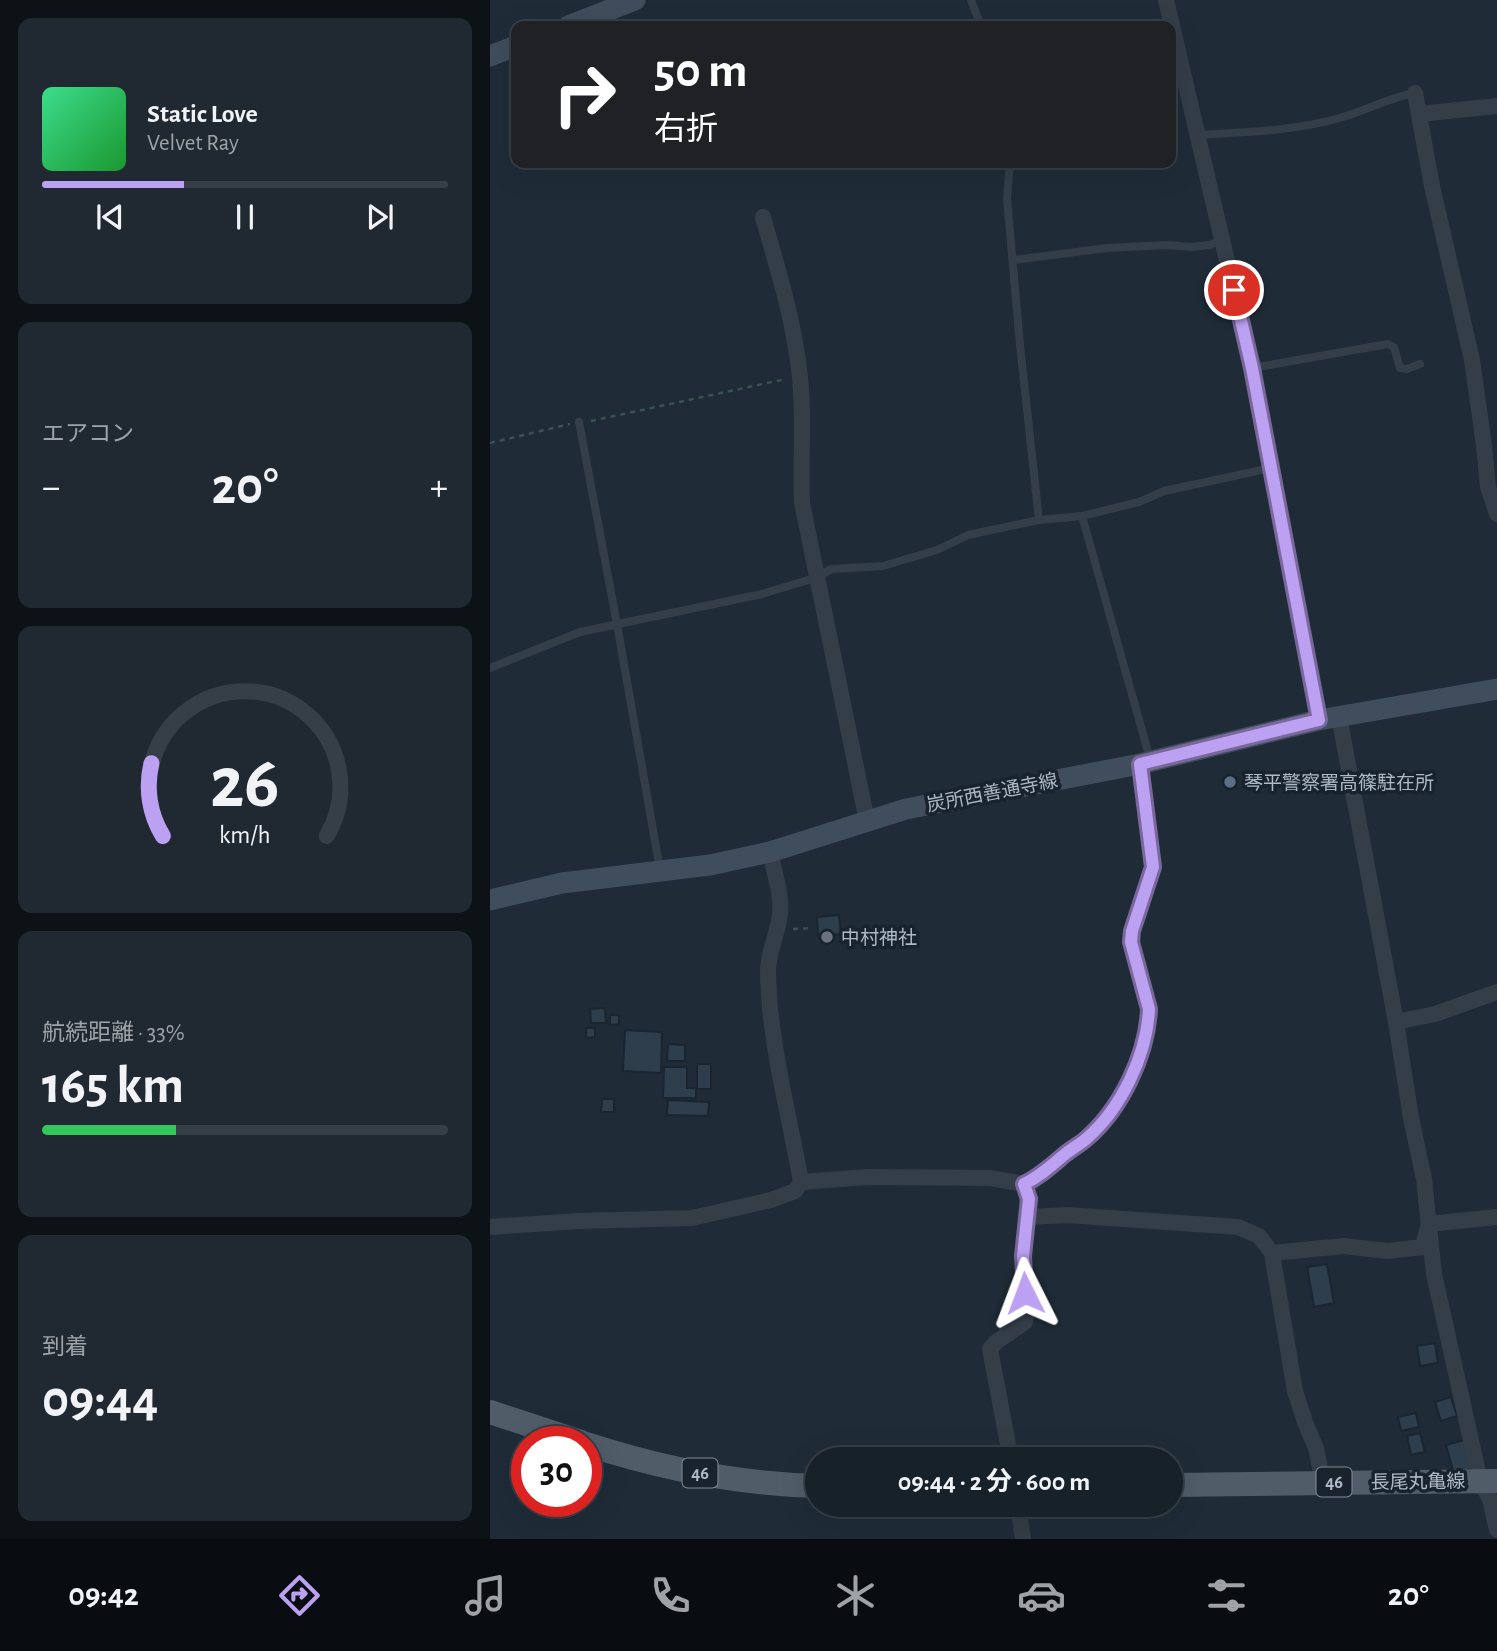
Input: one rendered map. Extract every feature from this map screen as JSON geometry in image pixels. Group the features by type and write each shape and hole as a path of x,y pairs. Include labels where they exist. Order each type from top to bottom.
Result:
{"main road":[{"path":"581,21 635,0"},
{"path":"490,56 511,48"},
{"name":"炭所西善通寺線","path":"490,900 562,883 710,865 769,852 905,809 1192,752 1319,720 1497,689"},
{"path":"490,1412 532,1426"},
{"name":"46","path":"602,1448 697,1472 773,1485 805,1486"},
{"name":"長尾丸亀線","path":"1183,1485 1488,1481"}],"street":[{"path":"1166,0 1171,21"},
{"path":"1176,42 1252,368 1319,720"},
{"path":"1415,93 1435,198 1472,360 1488,487 1497,514"},
{"path":"1419,114 1497,106"},
{"path":"763,217 796,348 804,441 801,468 802,503 867,821"},
{"path":"1340,727 1424,1179 1434,1274 1488,1481 1497,1530"},
{"path":"801,1182 868,1177 990,1178 1024,1184 1087,1138 1123,1095 1134,1072 1149,1009 1131,942 1132,931 1153,867 1145,762"},
{"path":"490,1227 692,1218 771,1200 795,1191 801,1182 778,1060 770,995 770,950 780,912 779,892 769,852"},
{"path":"1396,1022 1435,1014 1497,992"},
{"path":"1009,1447 990,1349 1025,1322 1027,1310 1023,1256 1029,1199 1024,1184"},
{"path":"1027,1217 1067,1215 1238,1227 1259,1236 1272,1253 1295,1391 1305,1423 1317,1448 1323,1483"},
{"path":"1428,1224 1497,1217"},
{"path":"1272,1253 1345,1246 1387,1251 1423,1247 1428,1224"},
{"path":"1020,1517 1023,1539"}],"lane":[{"path":"971,0 979,21"},
{"path":"1198,135 1310,126 1415,93"},
{"path":"1010,168 1007,198 1039,520"},
{"path":"1014,260 1107,248 1166,245 1192,247 1222,239"},
{"path":"1252,368 1388,344 1394,347 1400,368 1407,369 1420,364"},
{"path":"579,422 660,872"},
{"path":"490,668 580,632 762,594 818,577 831,569 883,566 937,550 968,535 1039,520 1082,516 1139,502 1164,491 1271,468"},
{"path":"1082,516 1145,762"}],"path":[{"path":"490,443 789,378"},
{"path":"776,931 813,928"}],"building":[{"path":"839,915 841,934 818,936 817,917"},
{"path":"605,1008 606,1023 591,1023 590,1009"},
{"path":"610,1015 619,1015 619,1024 610,1025"},
{"path":"586,1028 595,1028 595,1037 586,1038"},
{"path":"625,1030 662,1032 661,1073 623,1071"},
{"path":"668,1044 685,1045 685,1061 667,1061"},
{"path":"697,1064 711,1064 711,1089 697,1089"},
{"path":"664,1067 687,1067 687,1088 696,1088 696,1098 663,1098"},
{"path":"602,1099 614,1099 614,1112 601,1112"},
{"path":"668,1100 709,1102 708,1116 667,1115"},
{"path":"1327,1264 1334,1303 1314,1307 1307,1267"},
{"path":"1435,1343 1438,1363 1420,1366 1417,1346"},
{"path":"1451,1397 1457,1416 1441,1421 1435,1402"},
{"path":"1416,1413 1419,1427 1401,1431 1398,1417"},
{"path":"1420,1433 1425,1452 1411,1455 1407,1436"},
{"path":"1464,1440 1472,1469 1454,1474 1446,1445"}],"place":[{"name":"琴平警察署高篠駐在所","path":"1230,782"},
{"name":"中村神社","path":"827,937"}],"route":[{"path":"1025,1293 1023,1256 1029,1199 1024,1184 1087,1138 1123,1095 1134,1072 1148,1019 1149,1009 1131,942 1132,931 1153,867 1140,764 1319,720 1252,368 1234,290"}]}
